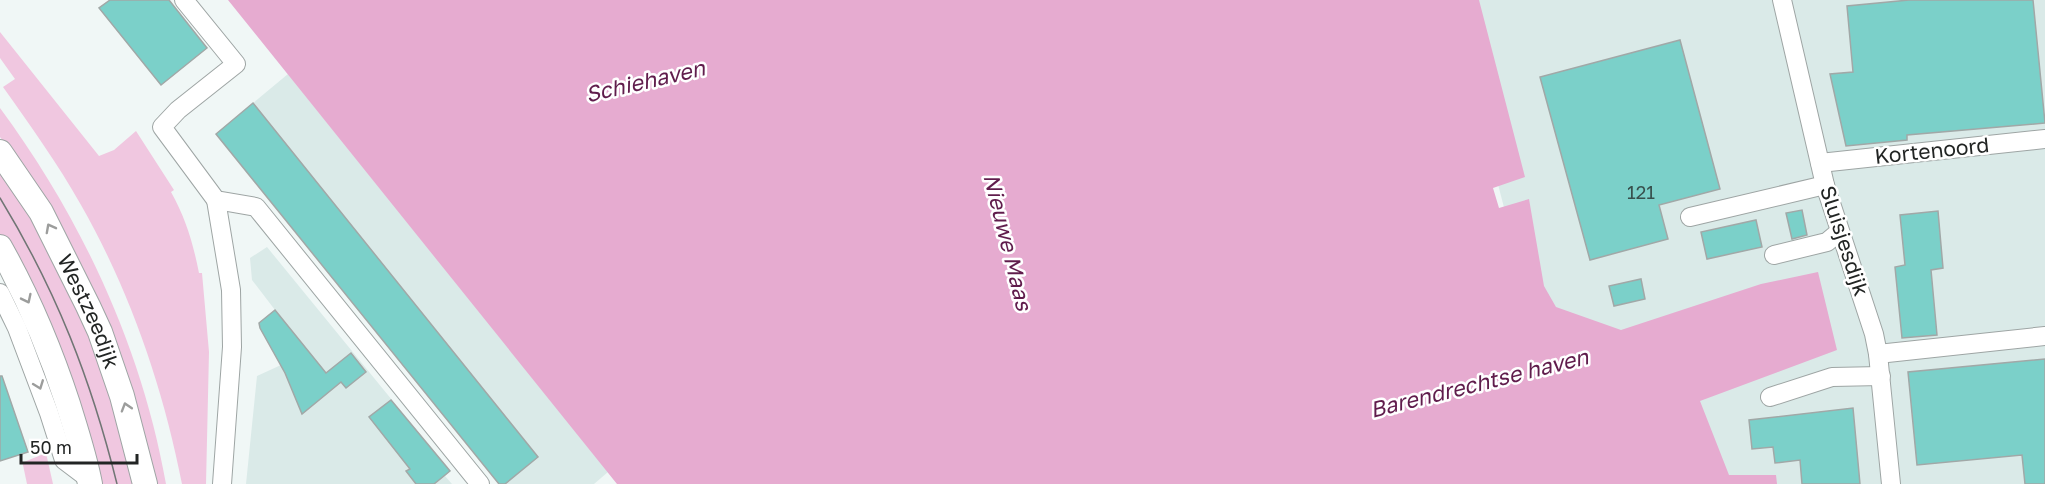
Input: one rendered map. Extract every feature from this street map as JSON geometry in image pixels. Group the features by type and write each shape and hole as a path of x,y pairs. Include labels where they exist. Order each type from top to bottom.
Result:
{"main road":[{"name":"Westzeedijk","path":"0,152 41,212 88,306 122,396 145,484"},
{"path":"0,247 33,311 55,366 90,482"}],"street":[{"path":"184,0 236,64 172,103 162,127 216,200 231,290 232,347 222,484"},
{"name":"Sluisjesdijk","path":"1782,0 1825,184 1878,354 1891,484"},
{"name":"Kortenoord","path":"1820,163 2045,139"},
{"path":"1690,217 1825,184"},
{"path":"216,200 256,207 472,481"},
{"path":"1774,255 1827,242 1839,232"},
{"path":"0,293 49,412 64,460 90,482"},
{"path":"1878,354 2045,336"},
{"path":"1770,397 1832,377 1881,376"}],"shaded area":[{"path":"1450,0 2045,0 2045,484 1531,484 1532,315"},
{"path":"0,32 99,156 114,150 136,131 174,190 171,192 188,231 199,273 202,273 209,352 206,484 182,484 155,376 115,271 81,205 3,87 15,79 0,58"},
{"path":"288,74 608,472 594,484 499,484 216,134"},
{"path":"0,108 30,150 57,194 105,287 125,335 141,383 166,484 152,484 14,156 0,137"},
{"path":"0,163 80,302 139,484 95,484 0,238"},
{"path":"267,247 450,471 445,476 452,484 246,484 257,376 281,365 259,323 275,310 252,280 250,258"},
{"path":"46,453 53,484 27,484 24,462"}],"water":[{"path":"228,0 1479,0 1525,177 1493,188 1499,208 1529,199 1544,286 1556,307 1621,330 1761,284 1818,272 1837,350 1700,401 1729,475 1776,475 1777,484 617,484"}],"building":[{"path":"110,0 169,0 207,48 161,85 99,8"},
{"path":"1909,0 2033,0 2045,123 1907,135 1907,140 1846,146 1830,74 1853,72 1847,6"},
{"path":"1680,40 1720,189 1659,205 1668,239 1590,260 1540,77"},
{"path":"253,103 538,457 505,484 499,484 216,134"},
{"path":"1802,210 1807,235 1792,239 1786,213"},
{"path":"1938,211 1943,268 1931,270 1937,335 1902,338 1895,267 1905,265 1900,215"},
{"path":"1756,220 1762,247 1707,259 1701,232"},
{"path":"1641,279 1645,299 1614,306 1609,286"},
{"path":"275,310 326,373 351,353 366,372 346,388 341,382 302,414 285,373 260,328 259,323"},
{"path":"2045,359 2045,484 2025,484 2022,455 1917,465 1908,372"},
{"path":"0,376 2,376 28,452 0,461"},
{"path":"391,400 450,471 434,484 416,484 406,471 410,469 369,417"},
{"path":"1853,408 1860,484 1802,484 1800,460 1775,463 1773,447 1752,449 1749,420"}],"tram line":[{"path":"0,198 38,267 70,336 96,408 117,484"}],"water label":[{"name":"Schiehaven","path":"645,81"},
{"name":"Nieuwe Maas","path":"1008,242"},
{"name":"Barendrechtse haven","path":"1479,383"}]}
